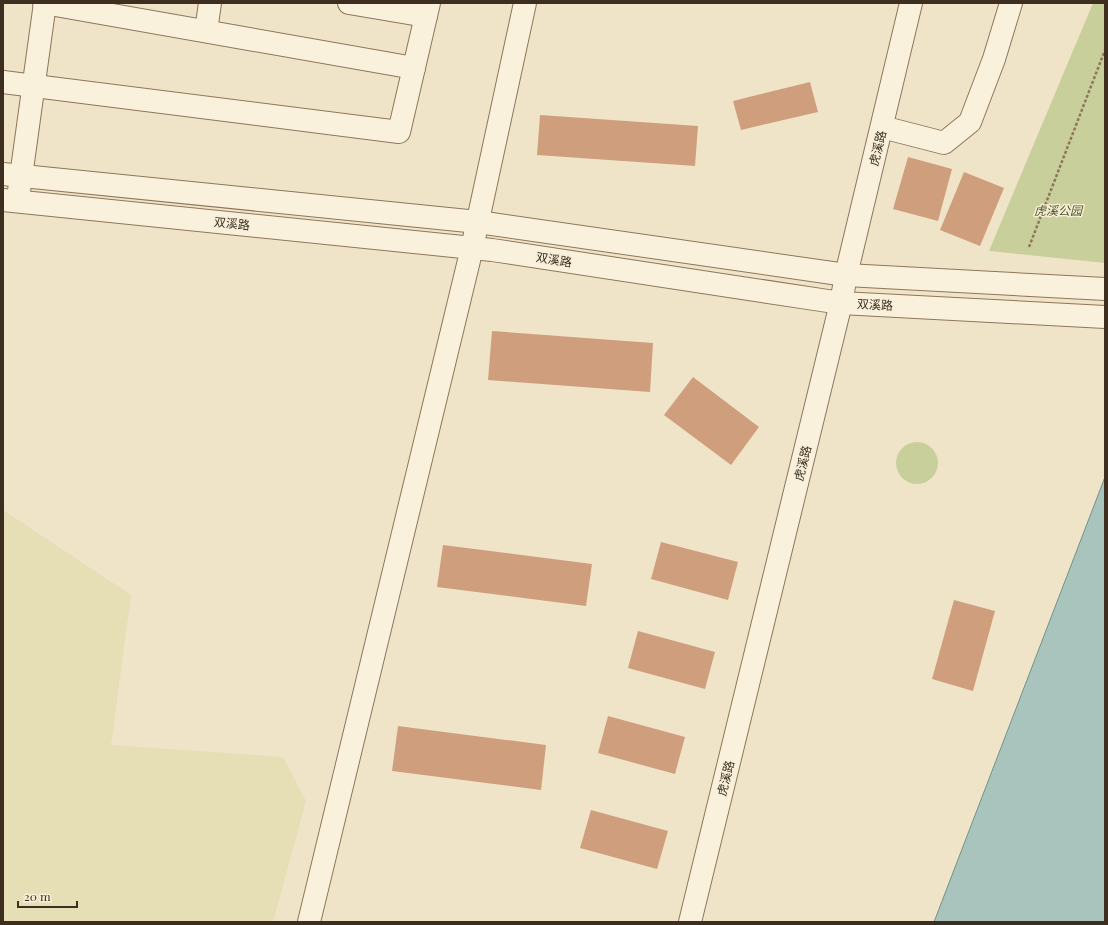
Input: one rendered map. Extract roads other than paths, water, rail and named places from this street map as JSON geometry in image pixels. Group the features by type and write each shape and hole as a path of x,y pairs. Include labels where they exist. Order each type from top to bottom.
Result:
{"street":[{"path":"10,201 12,175 34,86 45,3 414,68"},
{"path":"206,31 210,3"},
{"path":"3,82 399,132 428,9 349,3"},
{"path":"309,922 472,248 525,3"},
{"name":"虎溪路","path":"690,922 841,303 846,275 911,3"},
{"path":"882,127 944,143 970,122 994,60 1011,3"},
{"path":"12,175 478,222 846,275 1105,290"},
{"name":"双溪路","path":"10,201 472,248 841,303 1105,317"}],"water":[{"path":"1105,477 1105,922 934,922"}],"park label":[{"name":"虎溪公园","path":"1058,210"}]}
